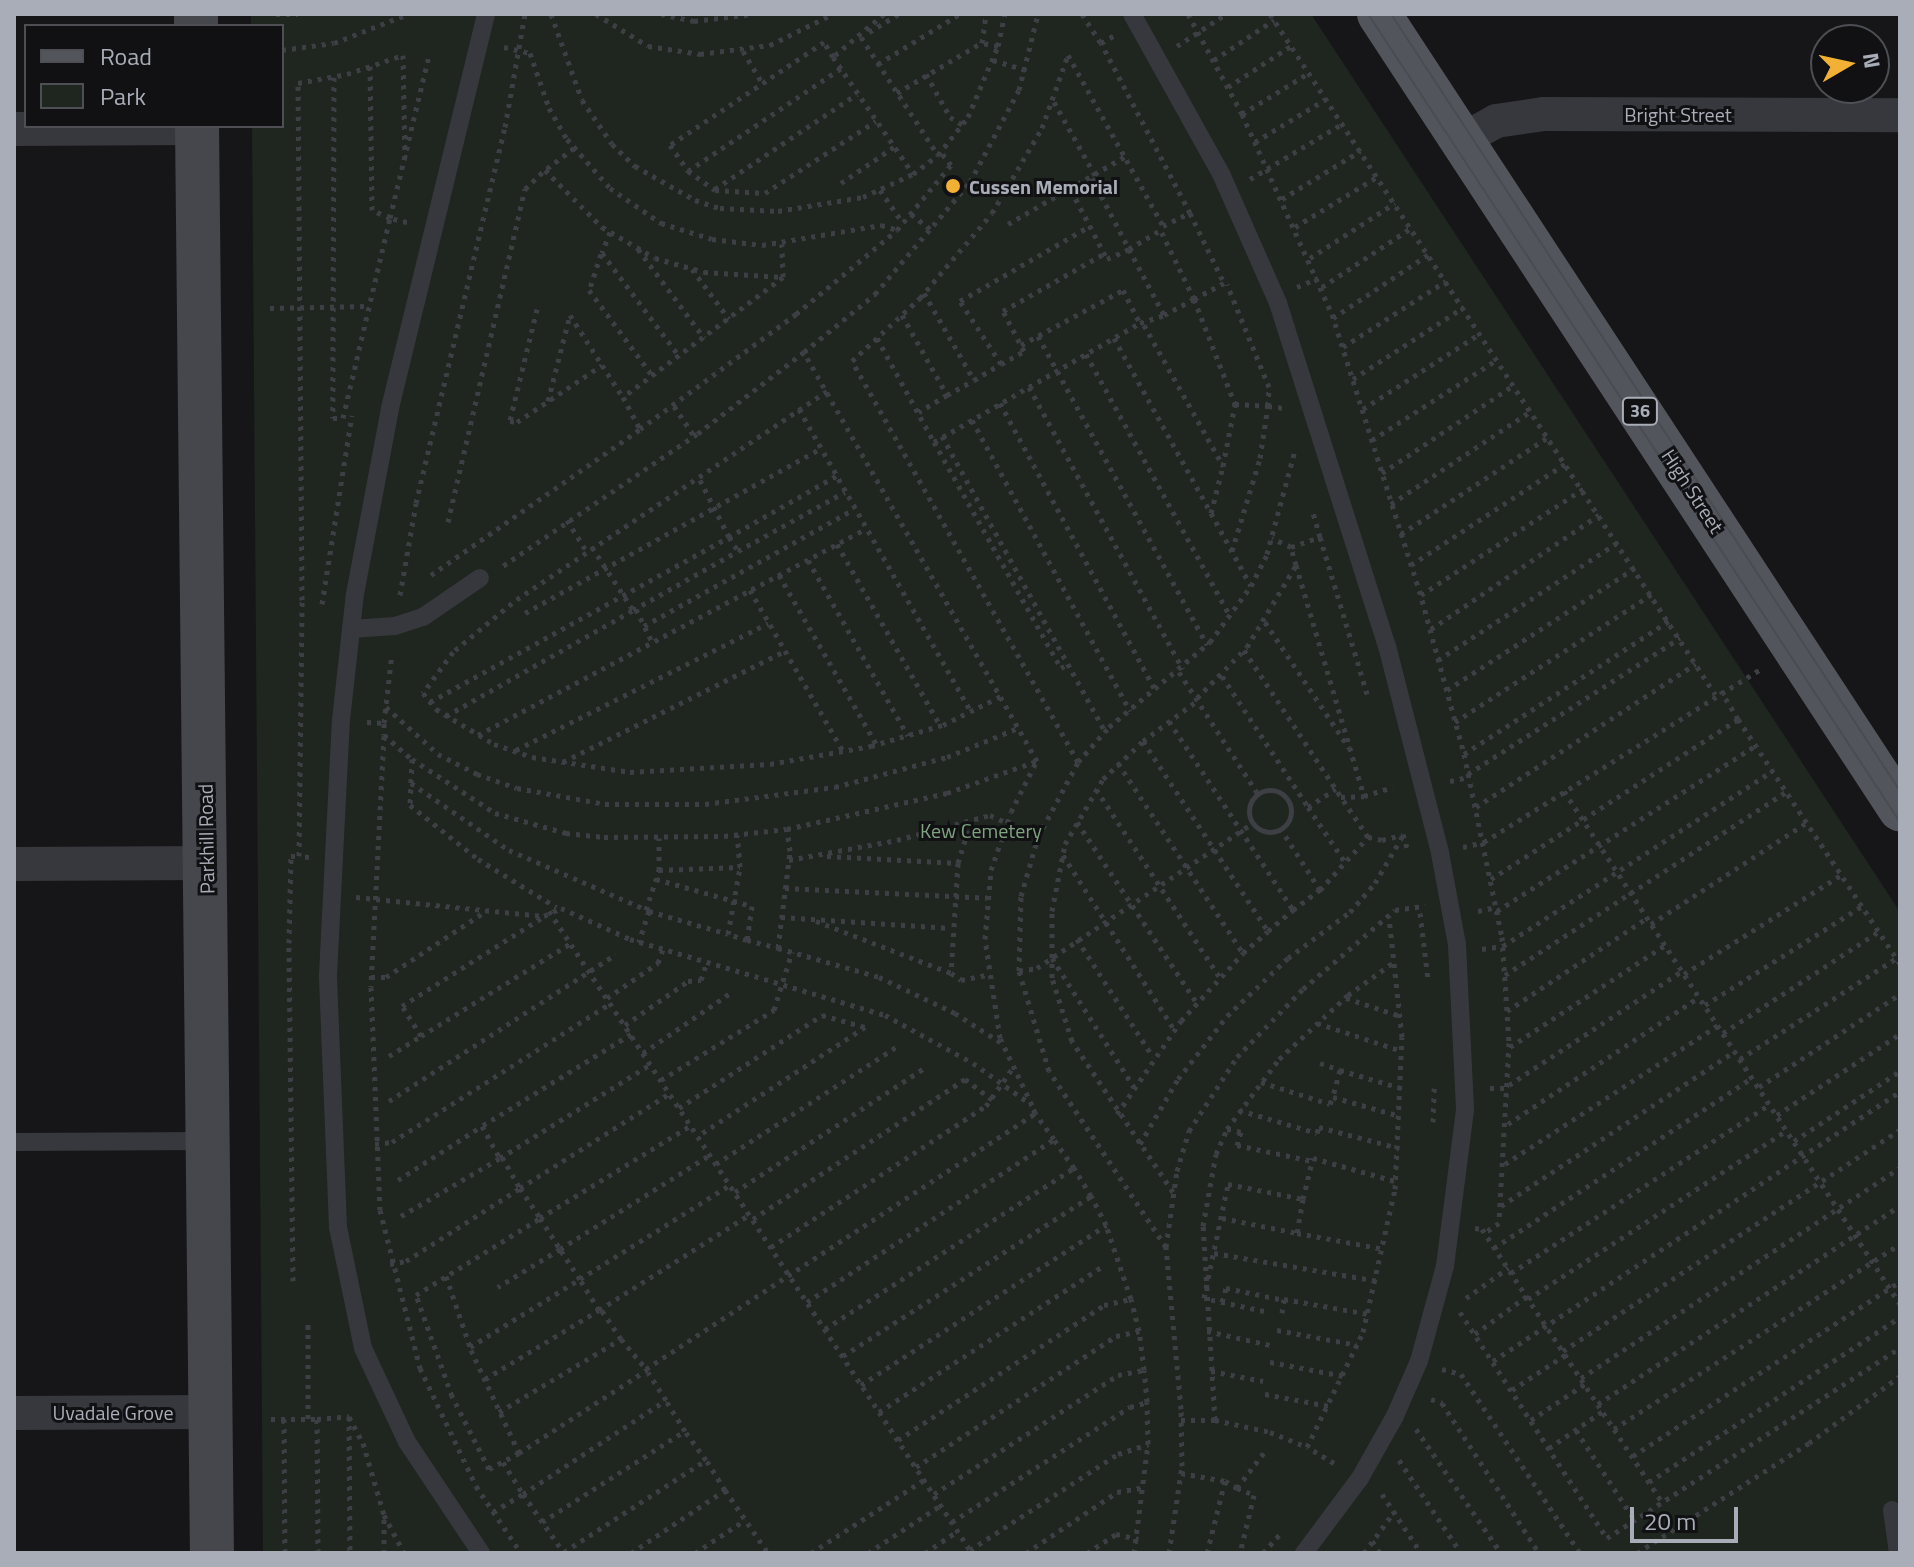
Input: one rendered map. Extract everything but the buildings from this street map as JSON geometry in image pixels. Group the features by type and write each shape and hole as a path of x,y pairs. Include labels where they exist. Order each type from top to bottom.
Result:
{"main road":[{"name":"High Street","path":"1379,14 1800,654 1893,784"}],"street":[{"name":"Bright Street","path":"1462,140 1496,121 1544,114 1900,115"},
{"path":"14,129 106,128"},
{"name":"Parkhill Road","path":"197,128 212,1553"},
{"path":"14,864 206,863"},
{"name":"Uvadale Grove","path":"14,1413 211,1412"}],"lane":[{"path":"481,1553 383,1400 349,1296 332,1162 330,895 341,720 351,629 387,423 486,14"},
{"path":"1134,18 1229,188 1278,303 1387,646 1450,902 1465,1087 1454,1225 1435,1305 1395,1416 1360,1478 1304,1553"},
{"path":"351,629 395,626 440,608 480,578"},
{"path":"14,1142 210,1141"},
{"path":"1892,1510 1898,1553"}],"path":[{"path":"276,14 298,14"},
{"path":"284,50 334,43 408,14"},
{"path":"521,1553 493,1512 447,1430 420,1368 390,1264 375,1144 371,977 385,706 395,626 430,438 520,50 525,14"},
{"path":"551,14 570,75 595,123 657,183 695,200 751,211 809,208 880,190 913,174 939,153 963,125 993,60 1005,14"},
{"path":"596,14 627,36 672,52 743,51 799,34 833,14"},
{"path":"661,14 694,18 753,14"},
{"path":"861,37 884,14"},
{"path":"833,57 899,14"},
{"path":"878,64 960,14"},
{"path":"982,43 986,14"},
{"path":"480,578 694,436 875,294 933,231 985,156 1026,70 1038,14"},
{"path":"934,442 1114,338 1224,283 1101,43 1082,14"},
{"path":"1188,14 1242,114 1322,287 1421,595 1464,754 1503,946 1509,1047 1508,1124 1499,1223 1484,1233"},
{"path":"1157,57 1226,14"},
{"path":"1214,60 1272,17 1695,664 1738,719 1898,961 1740,1059"},
{"path":"1101,43 1134,18"},
{"path":"424,584 492,529 674,406 897,230 951,165 939,153 861,37"},
{"path":"480,42 530,53 549,108 574,148 610,188 661,223 737,243 782,244 881,225 897,230"},
{"path":"876,121 765,193 715,190 688,171 670,145 824,42 913,174"},
{"path":"897,93 982,43 998,46"},
{"path":"1228,87 1291,46"},
{"path":"743,51 762,83"},
{"path":"299,856 298,83 334,77 403,55 405,157"},
{"path":"1078,762 852,361 924,293 992,213 1021,170 1053,101 1068,55 1126,156 1162,228 1235,404 1211,513"},
{"path":"334,77 336,307 333,418 343,418 367,306 429,56"},
{"path":"993,60 1026,70"},
{"path":"370,66 372,210 390,218 435,229"},
{"path":"688,171 841,68"},
{"path":"1242,114 1309,73"},
{"path":"926,74 950,117 963,125"},
{"path":"715,190 857,94"},
{"path":"1255,142 1326,99"},
{"path":"1053,101 1164,315"},
{"path":"1229,188 1269,170 1342,124"},
{"path":"841,183 894,147"},
{"path":"448,522 525,189 574,148"},
{"path":"1282,199 1360,151"},
{"path":"1008,224 1126,156"},
{"path":"545,170 610,232 637,247 692,269 783,277"},
{"path":"1295,227 1377,177"},
{"path":"880,190 903,223"},
{"path":"1071,190 1107,259 1190,213"},
{"path":"1310,258 1395,203"},
{"path":"911,214 933,231"},
{"path":"1001,364 960,301 1090,226"},
{"path":"1322,287 1411,228"},
{"path":"610,232 589,290 652,375"},
{"path":"782,244 783,277"},
{"path":"637,247 704,338"},
{"path":"602,253 679,356"},
{"path":"919,412 1024,351 1003,311 1105,253"},
{"path":"1333,318 1429,254"},
{"path":"692,269 729,319"},
{"path":"623,397 783,277"},
{"path":"1343,347 1446,281"},
{"path":"1227,284 1269,387 1260,458 1232,551"},
{"path":"1021,345 1123,290 1223,466"},
{"path":"924,293 974,380"},
{"path":"270,308 367,306"},
{"path":"1353,379 1464,307"},
{"path":"537,309 510,421 517,422 602,365"},
{"path":"548,402 570,315 640,429"},
{"path":"902,315 947,395"},
{"path":"1363,409 1481,333"},
{"path":"1038,336 1207,645"},
{"path":"877,338 1061,668 1069,664"},
{"path":"1114,338 1251,586"},
{"path":"804,352 1037,761"},
{"path":"1086,354 1230,617"},
{"path":"1372,440 1498,359"},
{"path":"1382,473 1514,385"},
{"path":"1029,387 1181,670 1258,794"},
{"path":"827,391 589,549 476,630 423,693 446,716 477,735 514,751 562,763 673,772 770,764 876,744 940,725 1001,696"},
{"path":"1000,403 1156,691"},
{"path":"1235,404 1268,406"},
{"path":"674,406 694,436"},
{"path":"799,409 971,712"},
{"path":"1391,504 1531,411"},
{"path":"322,604 352,415"},
{"path":"971,420 1130,711"},
{"path":"942,436 1105,731"},
{"path":"1401,534 1548,437"},
{"path":"1166,1247 1049,1071 1019,971 1026,868 1054,802 1078,762 1105,731 1207,645 1251,586 1272,538 1297,442"},
{"path":"525,613 821,448"},
{"path":"1294,455 1299,468"},
{"path":"1411,565 1566,463"},
{"path":"698,476 738,551"},
{"path":"430,702 836,476"},
{"path":"1421,595 1583,489"},
{"path":"446,716 845,492"},
{"path":"644,626 854,509"},
{"path":"1312,509 1372,710"},
{"path":"1431,629 1599,515"},
{"path":"567,520 589,549 608,567 652,642"},
{"path":"477,735 866,529"},
{"path":"1272,538 1291,547 1320,537"},
{"path":"1438,660 1618,542"},
{"path":"837,544 940,725"},
{"path":"1291,547 1364,796"},
{"path":"808,560 908,736"},
{"path":"1173,1193 1117,1114 1072,1041 1052,978 1055,880 1076,821 1096,789 1118,763 1222,676 1265,622 1296,565"},
{"path":"1447,690 1635,568"},
{"path":"779,575 876,744"},
{"path":"750,590 843,751"},
{"path":"1455,722 1652,594"},
{"path":"1464,754 1669,621"},
{"path":"1265,622 1353,754"},
{"path":"514,751 768,623"},
{"path":"1468,774 1680,638"},
{"path":"1244,650 1368,837 1382,840 1433,826"},
{"path":"562,763 785,651"},
{"path":"1440,853 1484,842 1750,672 1800,654"},
{"path":"1476,807 1695,664"},
{"path":"1222,676 1347,865"},
{"path":"385,706 438,754 477,774 517,788 605,804 705,804 835,787 947,757 1018,728"},
{"path":"1491,879 1738,719"},
{"path":"341,720 384,723"},
{"path":"1169,721 1293,910"},
{"path":"384,735 412,759 495,813 566,833 659,838 737,835 787,829 947,793 1037,761"},
{"path":"1143,741 1268,931"},
{"path":"1497,911 1755,746"},
{"path":"412,759 410,805 429,822 557,907 639,942 885,1015 936,1040 1032,1105"},
{"path":"1037,761 1007,823 987,898 987,975 1001,1042 1012,1069 1035,1113 1091,1196 1106,1225 1131,1299 1144,1370 1148,1444 1146,1487 1134,1553"},
{"path":"1118,763 1243,953"},
{"path":"1503,946 1772,771"},
{"path":"1341,797 1394,790 1390,778"},
{"path":"411,783 509,850 648,910 879,977 955,1013 1001,1042"},
{"path":"1096,789 1219,976"},
{"path":"1308,807 1336,789"},
{"path":"1272,790 1289,801 1291,815 1281,829 1264,831 1253,823 1249,810 1258,794 1272,790"},
{"path":"1564,791 1900,1304"},
{"path":"1505,975 1786,792"},
{"path":"789,860 990,815 1007,823"},
{"path":"951,973 953,896 958,863 971,821"},
{"path":"1076,821 1196,1002"},
{"path":"1019,971 1037,968 1253,823"},
{"path":"1507,1011 1806,823"},
{"path":"778,948 789,860 787,829"},
{"path":"1281,829 1320,890"},
{"path":"1403,834 1411,860"},
{"path":"1140,1144 1178,1079 1227,1016 1288,958 1350,912 1375,883 1403,834"},
{"path":"728,934 736,903 740,867 737,835"},
{"path":"1117,1114 1153,1057 1219,976 1347,865 1368,837"},
{"path":"639,942 659,870 659,838"},
{"path":"1062,854 1174,1029"},
{"path":"818,855 958,863"},
{"path":"293,1281 289,943 291,856 332,858"},
{"path":"659,870 740,867"},
{"path":"1509,1085 1683,972 1841,875"},
{"path":"656,879 752,906 747,940"},
{"path":"785,888 987,898"},
{"path":"1416,891 1430,994"},
{"path":"330,895 544,916"},
{"path":"1169,1553 1181,1473 1181,1420 1166,1247 1173,1193 1189,1131 1237,1057 1303,989 1395,910 1450,902"},
{"path":"1705,1005 1862,906"},
{"path":"421,1036 402,1006 557,907"},
{"path":"371,977 386,977 487,910"},
{"path":"549,911 971,1551 1118,1454 1148,1444"},
{"path":"1307,1447 1344,1376 1368,1314 1384,1249 1395,1181 1402,1051 1389,916"},
{"path":"781,917 951,928"},
{"path":"815,920 951,973 961,980 987,975"},
{"path":"1723,1033 1878,932"},
{"path":"1077,939 1153,1057"},
{"path":"389,1056 571,943"},
{"path":"1509,1047 1665,945"},
{"path":"375,1144 392,1142 609,1001 658,963 663,949"},
{"path":"661,1080 774,1010 792,952"},
{"path":"389,1101 616,954"},
{"path":"1051,957 1134,1087"},
{"path":"625,1025 688,981 701,980 707,961"},
{"path":"1215,1420 1204,1298 1203,1226 1216,1154 1227,1129 1261,1082 1345,997 1394,962"},
{"path":"643,1053 729,994"},
{"path":"1759,1087 1900,994"},
{"path":"1345,997 1400,1016"},
{"path":"1508,1124 1699,997"},
{"path":"679,1108 822,1015 865,1027 698,1136"},
{"path":"1317,1023 1402,1051"},
{"path":"1505,1164 1718,1025"},
{"path":"398,1180 631,1034"},
{"path":"1777,1115 1900,1034"},
{"path":"716,1164 899,1045"},
{"path":"1501,1206 1735,1051"},
{"path":"1320,1063 1401,1088"},
{"path":"401,1216 651,1064"},
{"path":"735,1192 926,1067"},
{"path":"771,1247 992,1099 1012,1069"},
{"path":"1261,1082 1330,1104 1340,1070"},
{"path":"1794,1141 1900,1071"},
{"path":"1432,1136 1434,1076"},
{"path":"1494,1248 1752,1078"},
{"path":"485,1379 751,1217 965,1079 992,1099"},
{"path":"1493,1361 1900,1092"},
{"path":"390,1264 406,1261 670,1093"},
{"path":"1333,1097 1400,1116"},
{"path":"1770,1104 1460,1302 1460,1312 1607,1538 1900,1348"},
{"path":"1239,1110 1317,1133 1319,1127 1399,1148"},
{"path":"691,1125 416,1295 473,1441 489,1469 647,1371 1035,1113"},
{"path":"482,1126 560,1249 621,1339 647,1371 766,1552"},
{"path":"1227,1129 1241,1132 1237,1145 1395,1181"},
{"path":"1475,1334 1787,1130"},
{"path":"1512,1390 1900,1130"},
{"path":"807,1302 1054,1139"},
{"path":"498,1287 710,1155"},
{"path":"1297,1233 1312,1161"},
{"path":"825,1329 1074,1168"},
{"path":"1531,1420 1583,1381 1900,1168"},
{"path":"1204,1298 1228,1184 1303,1199"},
{"path":"470,1347 730,1185"},
{"path":"843,1356 1091,1196"},
{"path":"1598,1404 1900,1206"},
{"path":"1222,1218 1384,1249"},
{"path":"861,1385 1106,1225"},
{"path":"1454,1225 1484,1233 1663,1503"},
{"path":"1614,1429 1900,1244"},
{"path":"1214,1253 1377,1281"},
{"path":"879,1412 1103,1266"},
{"path":"446,1276 470,1347 519,1453"},
{"path":"1633,1456 1900,1281"},
{"path":"1222,1302 1226,1288 1368,1314"},
{"path":"1204,1298 1264,1311"},
{"path":"898,1440 1104,1305 1131,1299"},
{"path":"1282,1313 1284,1300"},
{"path":"1435,1305 1460,1312"},
{"path":"1649,1482 1900,1317"},
{"path":"308,1322 308,1419"},
{"path":"1277,1330 1357,1345"},
{"path":"916,1467 1116,1336 1139,1331"},
{"path":"1207,1331 1270,1345"},
{"path":"499,1412 621,1339"},
{"path":"1270,1362 1344,1376"},
{"path":"1433,1367 1461,1374 1580,1553"},
{"path":"934,1494 1118,1375 1144,1370"},
{"path":"1211,1371 1263,1381"},
{"path":"1637,1553 1809,1443 1900,1376"},
{"path":"1265,1394 1329,1406"},
{"path":"1423,1396 1442,1403 1539,1553"},
{"path":"493,1512 666,1400"},
{"path":"952,1522 1147,1402"},
{"path":"1549,1448 1603,1411"},
{"path":"271,1419 349,1416"},
{"path":"349,1416 363,1443 384,1515 404,1553"},
{"path":"349,1416 350,1553"},
{"path":"284,1419 285,1553"},
{"path":"317,1419 318,1553"},
{"path":"1181,1420 1215,1420 1270,1432 1307,1447 1334,1463"},
{"path":"1409,1424 1425,1435 1501,1553"},
{"path":"1576,1430 1635,1521"},
{"path":"542,1522 685,1431"},
{"path":"1237,1488 1266,1450"},
{"path":"1330,1471 1340,1453"},
{"path":"1392,1455 1461,1553"},
{"path":"503,1462 564,1553 706,1460"},
{"path":"1181,1473 1225,1481 1254,1495 1241,1549"},
{"path":"811,1553 924,1480"},
{"path":"1207,1553 1225,1481"},
{"path":"1026,1553 1117,1492 1146,1487"},
{"path":"631,1553 725,1490"},
{"path":"1379,1490 1421,1553"},
{"path":"868,1553 941,1505"},
{"path":"1364,1553 1394,1512"},
{"path":"384,1515 384,1553"},
{"path":"695,1553 745,1520"},
{"path":"1263,1553 1290,1523"},
{"path":"925,1553 958,1531"},
{"path":"1087,1553 1116,1534 1138,1539"},
{"path":"1372,1541 1380,1553"}],"green space":[{"name":"Kew Cemetery","path":"251,14 1311,14 1900,912 1900,1553 263,1553 252,128 284,128 284,24 251,24"}],"tram line":[{"path":"1368,14 1900,822"},
{"path":"1391,14 1900,791"}],"place":[{"name":"Cussen Memorial","path":"953,186"}]}
